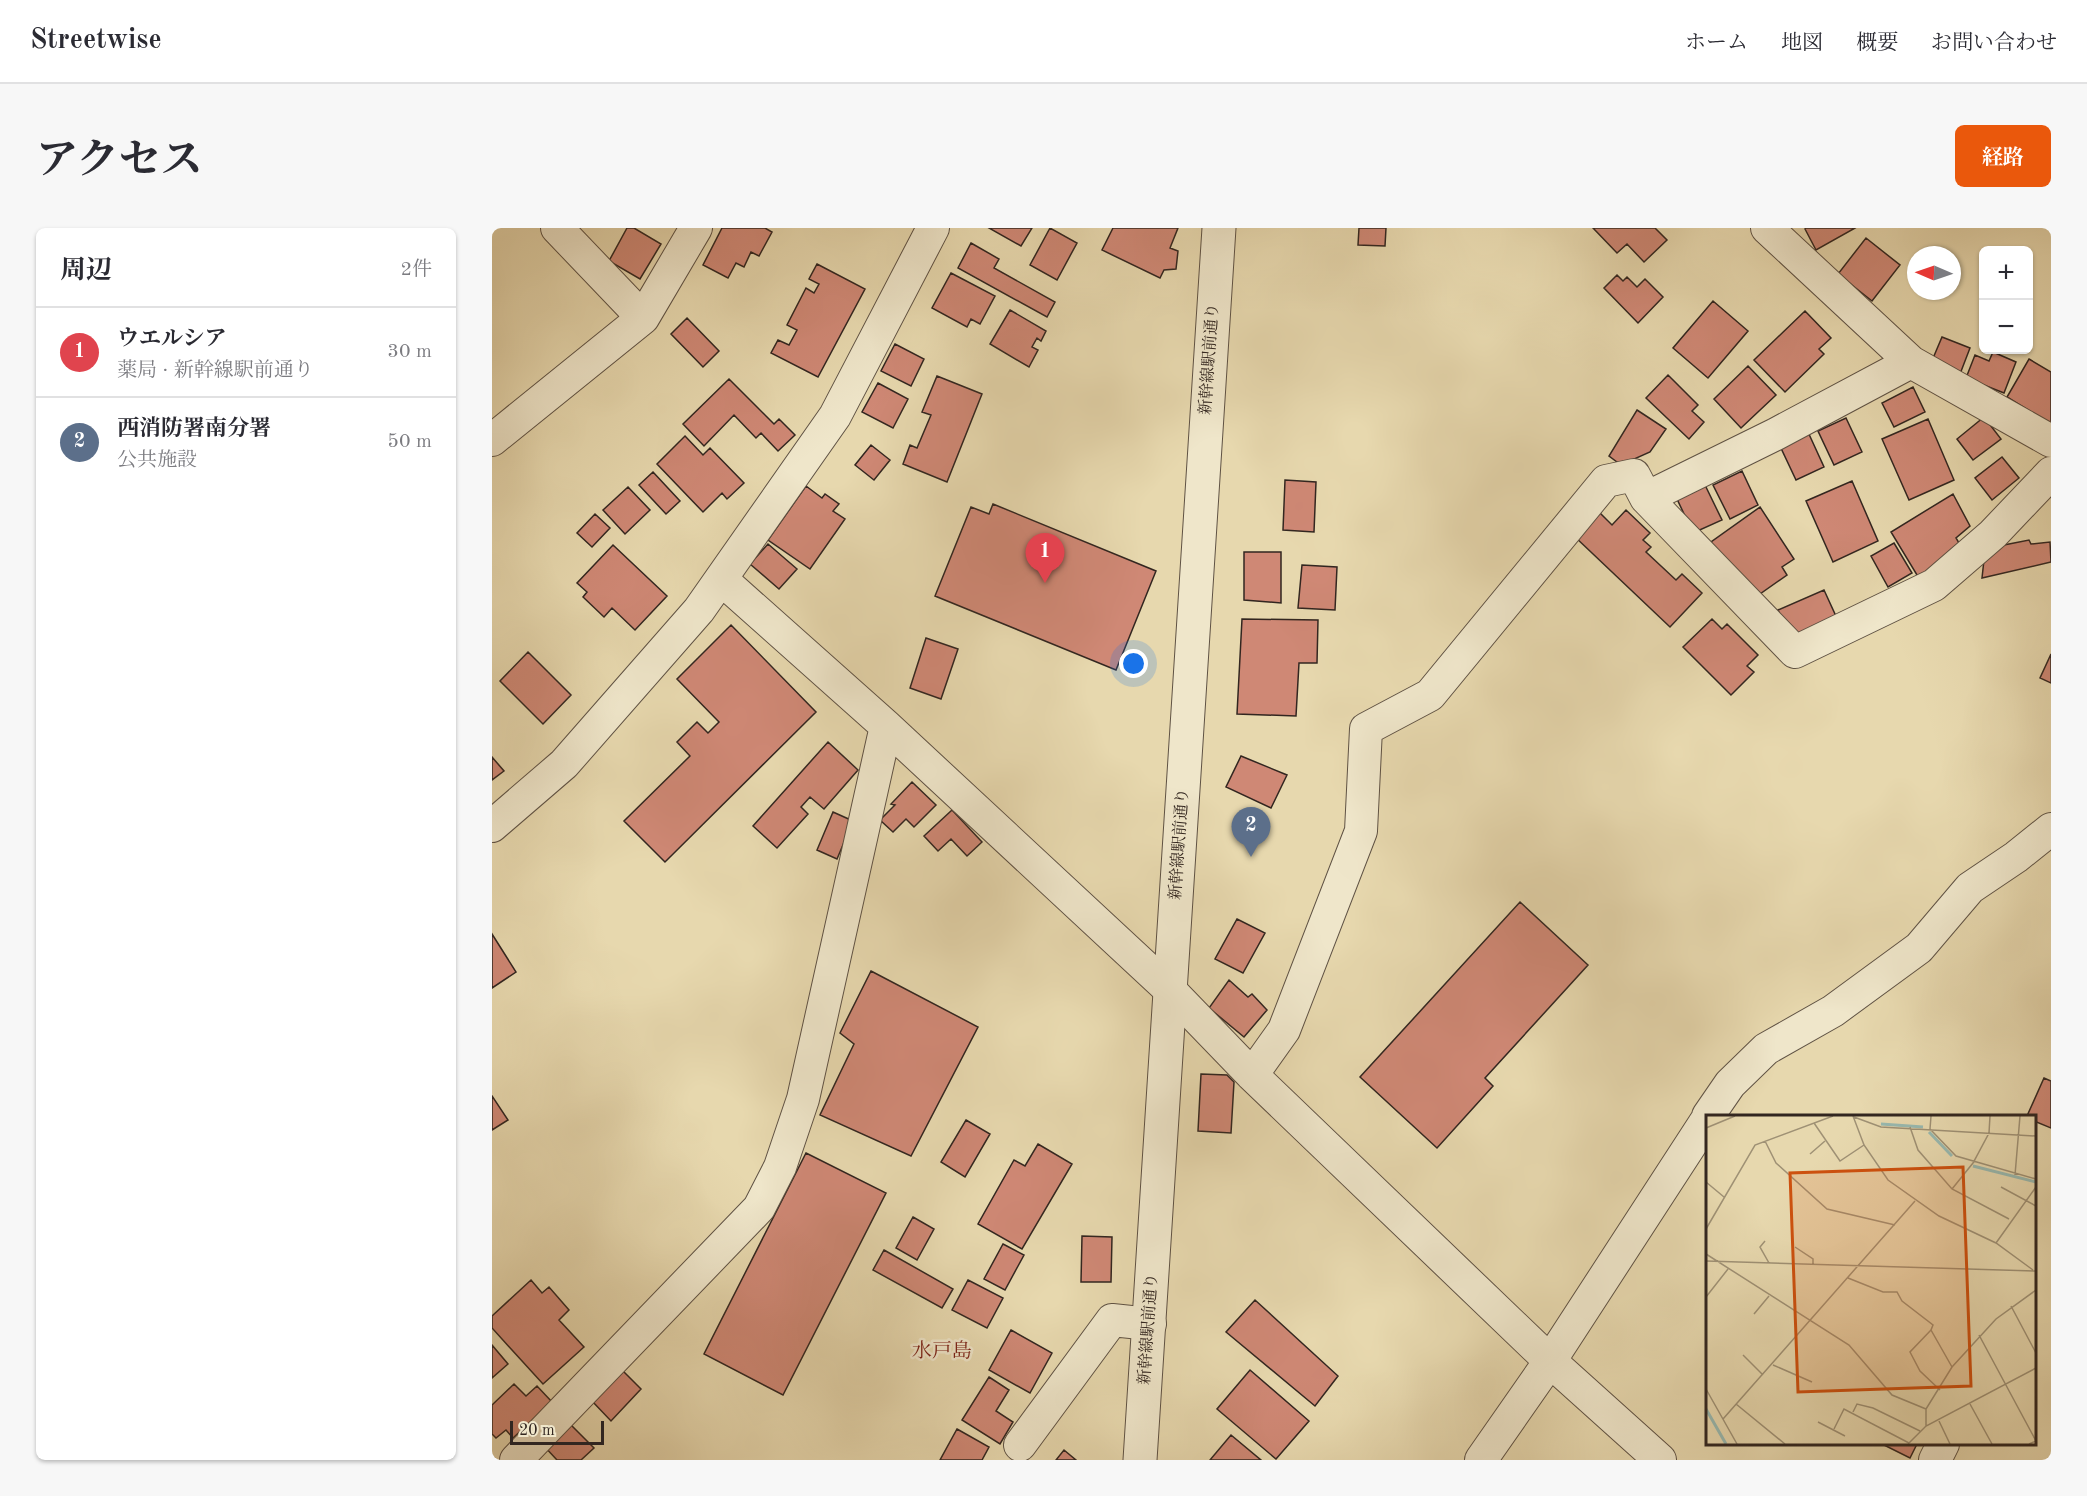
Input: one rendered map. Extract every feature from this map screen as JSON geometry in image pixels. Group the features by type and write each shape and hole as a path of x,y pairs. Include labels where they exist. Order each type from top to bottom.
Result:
{"street":[{"path":"557,228 644,318"},
{"path":"492,440 644,318 696,228"},
{"path":"492,826 564,764 699,610 835,416 933,228"},
{"name":"新幹線駅前通り","path":"1140,1460 1219,228"},
{"path":"1767,228 1911,363 2051,441"},
{"path":"1646,498 1776,434 1911,363"},
{"path":"1252,1075 1284,1030 1361,831 1366,729 1430,695 1606,481 1634,475 1646,498 1795,652 1934,585 1993,534 2051,473"},
{"path":"721,579 886,726 1170,990 1252,1075 1550,1361 1660,1460"},
{"path":"516,1460 759,1208 780,1167 802,1099 886,726"},
{"path":"1709,1115 1730,1084 1766,1049 1833,1011 1919,948 1970,888 2016,858 2051,829"},
{"path":"1481,1460 1550,1361 1706,1120"},
{"path":"1020,1445 1112,1320 1150,1324"},
{"path":"1935,1460 1942,1445"}],"building":[{"path":"627,228 634,228 661,244 640,279 609,261"},
{"path":"722,228 765,228 772,232 759,256 751,252 744,267 736,263 728,278 703,265"},
{"path":"989,228 1032,228 1021,246"},
{"path":"1050,228 1077,243 1057,280 1030,265"},
{"path":"1113,228 1178,228 1170,248 1178,251 1176,269 1164,270 1160,278 1102,250"},
{"path":"1359,228 1386,228 1385,246 1358,245"},
{"path":"1593,228 1655,228 1667,240 1644,262 1627,244 1617,253"},
{"path":"1806,228 1855,228 1816,250 1805,229"},
{"path":"1866,238 1900,265 1872,301 1838,274"},
{"path":"971,243 999,259 994,268 1055,302 1047,317 958,268"},
{"path":"817,264 865,289 818,377 771,353 778,340 789,345 797,330 787,325 806,288 814,293 819,284 809,279"},
{"path":"951,273 995,296 980,324 971,319 967,327 932,308"},
{"path":"1617,275 1623,281 1627,277 1637,287 1645,279 1663,297 1638,323 1604,288"},
{"path":"1713,301 1748,331 1708,378 1673,348"},
{"path":"1010,310 1046,331 1041,341 1037,338 1032,347 1038,350 1029,367 990,344"},
{"path":"1805,311 1831,338 1819,349 1824,354 1785,392 1754,360"},
{"path":"687,318 719,351 703,367 671,334"},
{"path":"1942,337 1970,348 1960,374 1931,363"},
{"path":"895,344 924,359 911,386 881,371"},
{"path":"1992,354 1998,354 2016,362 2004,393 1966,378 1975,355 1989,361"},
{"path":"2029,359 2051,372 2051,424 2007,397"},
{"path":"1748,366 1776,395 1741,428 1714,399"},
{"path":"1668,375 1698,405 1692,411 1704,422 1689,439 1646,398"},
{"path":"937,376 982,394 947,482 903,464 910,445 917,448 931,415 922,412"},
{"path":"729,379 774,424 779,419 795,435 778,451 761,433 756,438 734,415 704,446 683,424"},
{"path":"878,383 908,399 893,428 862,412"},
{"path":"1913,387 1925,412 1894,427 1882,403"},
{"path":"1637,410 1666,429 1650,452 1621,465 1609,456"},
{"path":"1984,417 2001,439 1973,460 1957,439"},
{"path":"1846,418 1862,452 1834,465 1818,431"},
{"path":"1928,419 1954,480 1909,500 1882,439"},
{"path":"1808,432 1824,467 1796,480 1780,446"},
{"path":"685,436 703,455 710,448 744,483 727,499 722,493 703,512 657,464"},
{"path":"871,445 890,460 874,480 855,465"},
{"path":"2002,457 2019,478 1992,500 1975,478"},
{"path":"1742,471 1758,505 1730,519 1713,485"},
{"path":"653,472 680,501 666,514 639,485"},
{"path":"1285,480 1316,482 1314,532 1283,530"},
{"path":"1852,481 1878,541 1833,562 1806,501"},
{"path":"1705,485 1722,520 1693,533 1677,499"},
{"path":"806,486 822,498 825,494 839,504 833,511 845,519 810,569 768,540"},
{"path":"628,487 650,510 625,534 603,510"},
{"path":"1953,494 1970,526 1956,538 1965,553 1920,580 1891,532"},
{"path":"993,504 1156,571 1116,670 935,596 971,507 989,514"},
{"path":"1760,507 1794,559 1782,567 1787,575 1750,601 1711,542"},
{"path":"1597,510 1612,525 1626,510 1650,533 1643,540 1651,547 1646,552 1676,580 1682,574 1702,593 1670,627 1573,535"},
{"path":"595,514 610,528 592,547 577,533"},
{"path":"2029,540 2031,544 2050,542 2051,562 1982,578 1984,560 2004,545"},
{"path":"1894,543 1912,573 1888,587 1871,556"},
{"path":"768,544 797,569 779,589 750,564"},
{"path":"613,545 667,596 635,630 612,608 604,617 583,597 587,592 577,583"},
{"path":"1244,552 1281,552 1281,603 1244,600"},
{"path":"1302,565 1337,567 1335,610 1298,608"},
{"path":"1824,590 1840,625 1794,646 1778,610"},
{"path":"1242,619 1318,620 1317,663 1299,663 1296,716 1237,714"},
{"path":"1712,619 1722,629 1727,624 1758,655 1747,666 1754,672 1731,695 1683,647"},
{"path":"731,625 816,712 665,862 624,821 690,756 677,742 697,722 708,733 719,722 677,679"},
{"path":"926,638 958,649 941,699 910,688"},
{"path":"528,652 571,695 543,724 500,681"},
{"path":"2051,654 2051,683 2040,678"},
{"path":"828,742 858,770 824,809 810,797 801,807 808,814 777,848 753,826"},
{"path":"1241,756 1287,775 1271,808 1226,787"},
{"path":"492,757 504,771 492,780"},
{"path":"912,782 936,805 914,827 906,819 893,832 880,820 895,805 891,804"},
{"path":"952,810 982,842 967,856 951,839 938,851 924,836"},
{"path":"833,812 853,821 837,859 817,850"},
{"path":"1520,902 1588,965 1485,1078 1493,1086 1437,1148 1360,1077"},
{"path":"1237,919 1265,933 1243,973 1215,959"},
{"path":"492,934 516,972 492,988"},
{"path":"871,971 978,1027 911,1156 820,1115 854,1044 840,1033"},
{"path":"1229,980 1248,997 1252,994 1267,1010 1244,1037 1209,1008"},
{"path":"1201,1074 1227,1075 1234,1082 1231,1133 1198,1131"},
{"path":"2044,1078 2051,1081 2051,1128 2036,1122 2036,1115 2027,1115"},
{"path":"492,1096 508,1120 492,1130"},
{"path":"966,1120 990,1134 965,1177 941,1162"},
{"path":"1038,1144 1072,1164 1022,1249 978,1224 1014,1160 1025,1166"},
{"path":"806,1153 886,1193 783,1395 704,1354"},
{"path":"913,1217 934,1229 917,1260 896,1248"},
{"path":"1082,1236 1112,1237 1111,1282 1081,1282"},
{"path":"1003,1244 1024,1255 1005,1290 984,1279"},
{"path":"884,1250 953,1289 942,1308 873,1270"},
{"path":"531,1280 542,1293 549,1287 569,1310 559,1320 584,1347 543,1384 492,1328 492,1316"},
{"path":"968,1280 1003,1298 987,1328 952,1310"},
{"path":"1255,1300 1338,1376 1315,1406 1226,1332"},
{"path":"1011,1330 1052,1353 1030,1393 989,1370"},
{"path":"492,1345 508,1364 492,1378"},
{"path":"622,1370 641,1389 611,1421 592,1401"},
{"path":"1250,1370 1309,1421 1276,1459 1217,1409"},
{"path":"989,1377 1009,1390 996,1411 1013,1422 1000,1444 962,1420"},
{"path":"514,1384 526,1396 537,1386 552,1402 513,1438 506,1430 496,1438 492,1434 492,1405"},
{"path":"568,1422 594,1448 581,1460 557,1460 544,1446"},
{"path":"957,1429 989,1447 982,1460 940,1460"},
{"path":"1231,1435 1261,1460 1210,1460"},
{"path":"1884,1445 1916,1445 1910,1458"},
{"path":"1064,1450 1076,1460 1056,1460"}],"place":[{"name":"ウエルシア","path":"1045,583"},
{"name":"西消防署南分署","path":"1251,857"}],"district":[{"name":"水戸島","path":"942,1352"}]}
